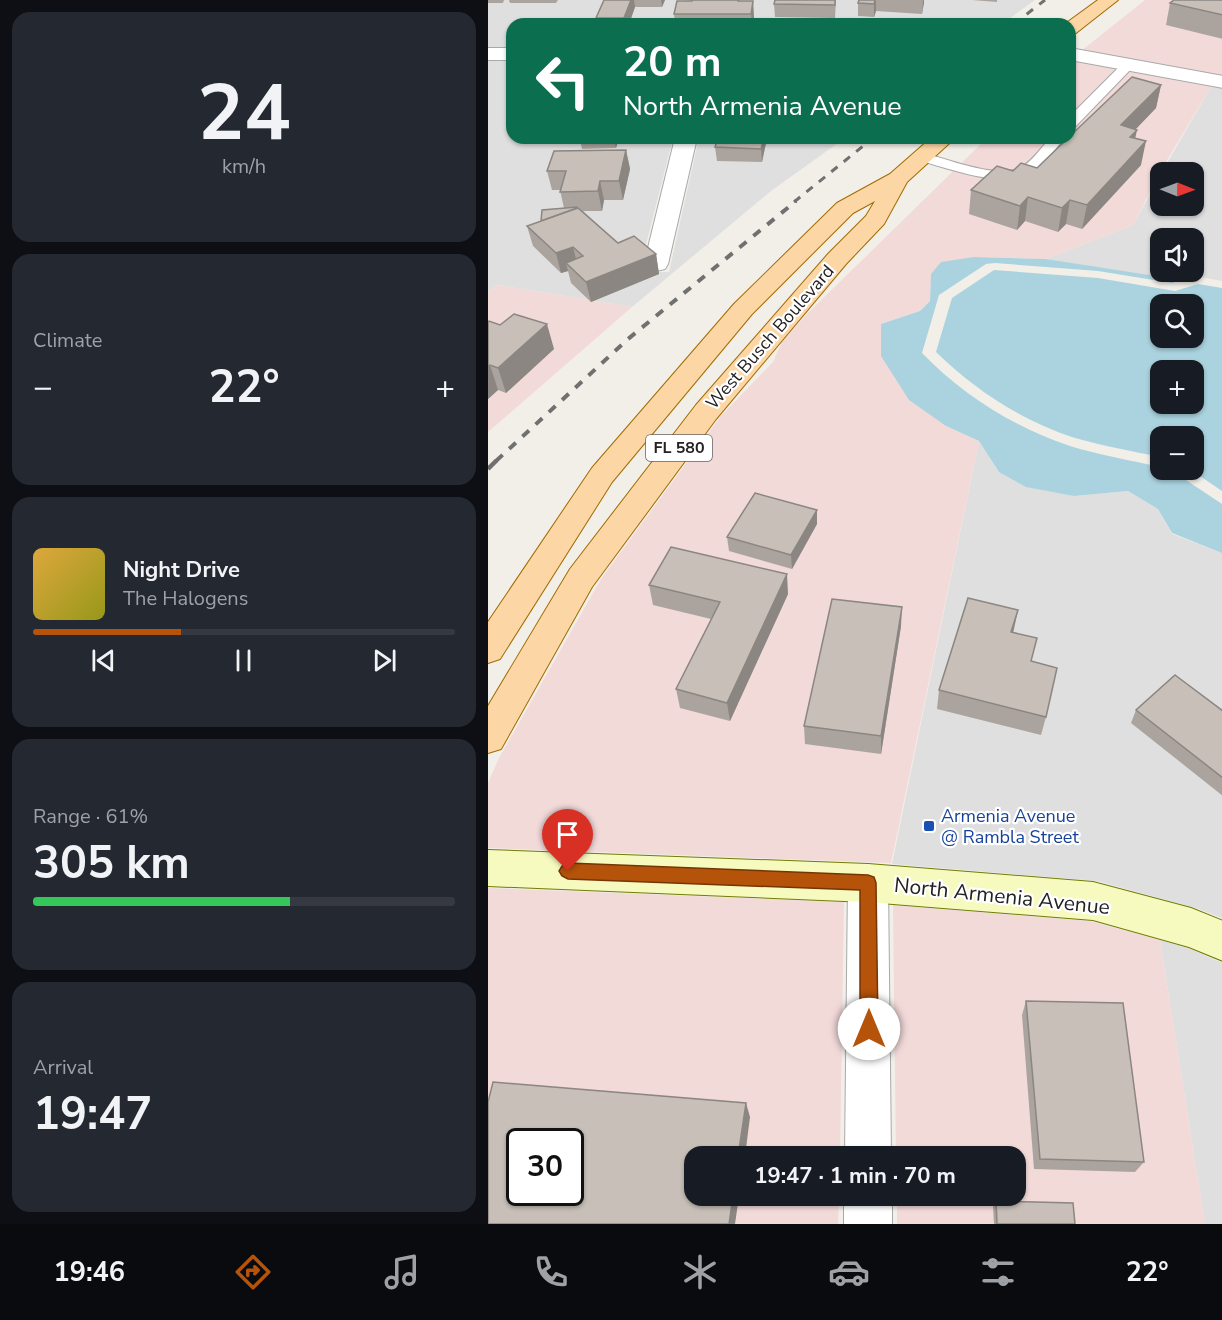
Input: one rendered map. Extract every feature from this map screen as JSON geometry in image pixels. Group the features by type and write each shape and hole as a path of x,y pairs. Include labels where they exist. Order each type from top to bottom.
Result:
{"main road":[{"path":"1076,25 1109,0"},
{"name":"West Busch Boulevard","path":"488,649 602,475 736,318 845,208 899,179 937,144"},
{"name":"West Busch Boulevard","path":"488,738 581,578 706,412 837,258 876,219 899,179"},
{"name":"North Armenia Avenue","path":"488,868 868,883 1093,901 1192,928 1223,941"}],"street":[{"path":"488,54 506,54"},
{"path":"1076,55 1223,82"},
{"path":"656,264 685,144"},
{"path":"868,883 868,1146"},
{"path":"868,1206 868,1224"}],"lane":[{"path":"1076,118 1128,65"},
{"path":"923,157 990,173 1013,175 1025,171 1051,144"}],"shaded area":[{"path":"488,0 1035,0 1010,18 506,18 506,50 488,49"},
{"path":"1145,0 1222,0 1222,77 1081,51"},
{"path":"488,59 506,59 506,144 671,144 639,272 669,272 698,144 837,144 771,191 632,307 497,285 488,292"},
{"path":"1076,60 1212,85 1166,162 1150,162 1150,192 1133,225 1046,259 974,257 931,274 930,301 920,311 881,324 946,426 979,441 891,863 488,848 488,783 499,758 601,579 720,417 773,362 782,342 807,314 981,144 1076,144"},
{"path":"1212,85 1222,87 1222,281 1204,278 1204,228 1150,228 1150,277 1046,259 1133,225 1150,194 1150,216 1204,216 1204,162 1168,162"},
{"path":"497,285 632,307 488,432 488,292"},
{"path":"979,441 999,472 1074,496 1128,491 1158,509 1172,534 1222,553 1222,918 1199,909 1097,881 892,864"},
{"path":"488,888 844,902 840,1146 684,1146 684,1206 839,1206 838,1224 488,1224"},
{"path":"893,905 1090,921 1160,940 1205,1224 897,1224 897,1206 1026,1206 1026,1146 896,1146"},
{"path":"1160,940 1186,947 1222,963 1222,1224 1205,1224"}],"water":[{"path":"974,257 1046,259 1150,275 1150,279 1098,271 986,264 939,295 922,353 954,383 1009,419 1070,446 1150,465 1150,480 1186,480 1222,504 1222,553 1172,533 1158,509 1128,491 1074,496 1026,487 999,472 979,441 946,426 909,400 881,356 881,324 920,311 930,301 931,274 941,262"},
{"path":"994,270 1098,278 1175,291 1198,284 1222,288 1222,491 1204,479 1204,426 1150,426 1150,455 1075,438 1036,423 1000,403 936,352 952,298"}],"building":[{"path":"604,0 631,0 624,18 596,18"},
{"path":"775,0 835,0 835,5 774,4"},
{"path":"859,0 875,0 874,4 858,3"},
{"path":"1174,0 1223,0 1223,15 1170,3"},
{"path":"677,1 753,1 751,14 674,14"},
{"path":"1132,77 1161,85 1121,125 1137,130 1130,137 1146,141 1087,205 1070,200 1062,208 1028,197 1020,206 971,190 997,166 1013,171 1021,163 1037,168 1062,144 1076,144 1076,130"},
{"path":"716,144 762,144 761,149 715,147"},
{"path":"626,150 619,181 600,181 598,191 560,192 566,171 547,171 554,151"},
{"path":"577,208 541,221 542,210"},
{"path":"578,208 618,243 634,236 656,254 586,282 566,263 583,256 573,247 556,253 527,226"},
{"path":"514,314 547,324 498,368 490,365 488,367 488,322 500,325"},
{"path":"755,493 817,510 791,555 727,537"},
{"path":"671,547 787,574 727,703 676,689 720,602 649,585"},
{"path":"968,598 1018,610 1011,632 1037,638 1031,661 1057,668 1046,717 939,690"},
{"path":"832,599 902,607 881,736 804,726"},
{"path":"1175,675 1223,711 1223,778 1136,710"},
{"path":"1026,1001 1123,1003 1144,1162 1040,1159"},
{"path":"493,1082 746,1103 740,1146 684,1146 684,1206 732,1206 729,1224 488,1224 488,1102"},
{"path":"1026,1202 1073,1203 1075,1224 997,1224 996,1206 1026,1206"}],"railway":[{"path":"1022,18 1045,0"},
{"path":"794,202 866,144"},
{"path":"496,461 628,339 796,201"},
{"path":"488,469 496,461"}],"place":[{"name":"Armenia Avenue @ Rambla Street","path":"929,826"}],"route":[{"path":"568,871 868,883 869,1029"}]}
